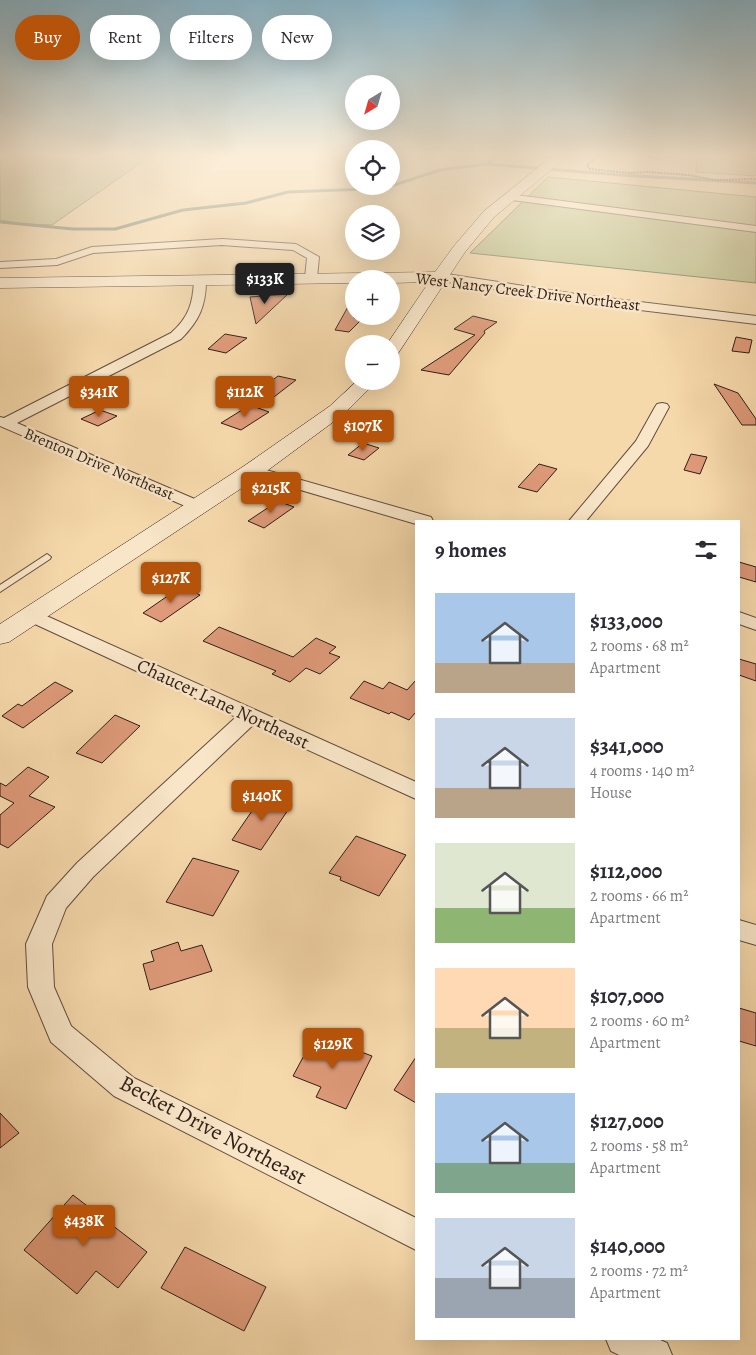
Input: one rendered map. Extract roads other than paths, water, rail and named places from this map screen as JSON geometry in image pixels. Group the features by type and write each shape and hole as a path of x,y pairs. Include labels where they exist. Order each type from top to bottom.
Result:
{"main road":[{"path":"400,337 460,248 486,217"},
{"name":"West Nancy Creek Drive Northeast","path":"0,283 440,277"},
{"path":"0,636 252,470 337,410 358,390"}],"street":[{"path":"665,217 756,229"},
{"path":"0,265 57,262 92,250 222,242 296,247 313,257 311,278"},
{"name":"West Nancy Creek Drive Northeast","path":"440,277 582,299 756,320"},
{"path":"3,422 176,336 189,325 196,314 200,302 200,280"},
{"path":"578,520 643,443 662,408"},
{"name":"Brenton Drive Northeast","path":"3,422 198,506"},
{"path":"252,470 422,520"},
{"name":"Chaucer Lane Northeast","path":"31,615 415,791"},
{"path":"740,618 756,624"},
{"name":"Becket Drive Northeast","path":"250,716 85,870 56,903 39,944 41,987 60,1034 124,1087 415,1233"},
{"path":"740,930 756,935"},
{"path":"625,1340 655,1355"}],"lane":[{"path":"0,588 47,557"}],"waterway":[{"path":"0,222 73,229 115,229 157,217"}]}
